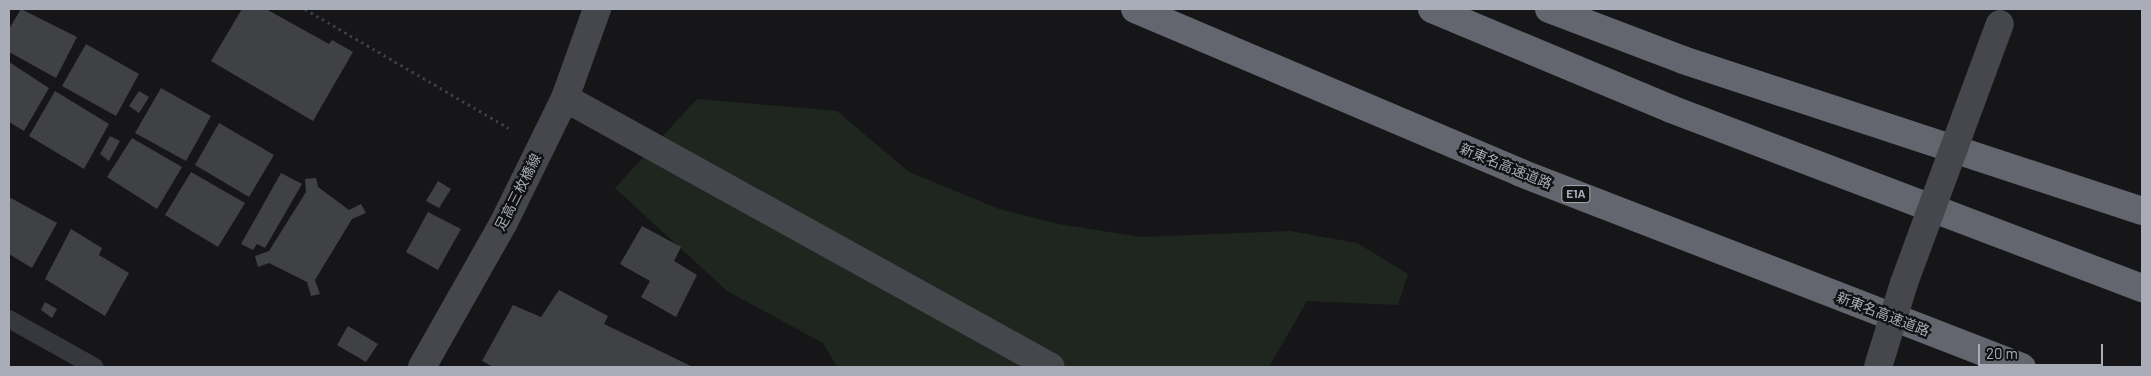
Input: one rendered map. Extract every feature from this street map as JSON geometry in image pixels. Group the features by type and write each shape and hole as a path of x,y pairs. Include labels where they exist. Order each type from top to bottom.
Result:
{"highway":[{"name":"新東名高速道路","path":"1135,9 1521,173 2022,367"},
{"path":"1432,9 1671,109 2142,288"},
{"path":"1549,9 1683,60 2142,211"},
{"path":"1951,341 2008,367"}],"street":[{"name":"足高三枚橋線","path":"422,367 504,222 565,98 597,9"},
{"path":"1878,367 1904,283 2003,16"},
{"path":"565,98 1051,367"}],"lane":[{"path":"9,319 95,367"}],"path":[{"path":"305,9 541,146"}],"shaded area":[{"path":"697,99 837,111 909,172 999,209 1058,224 1141,237 1290,231 1357,243 1408,274 1398,305 1307,301 1269,367 837,367 823,343 727,291 615,188"}],"building":[{"path":"21,9 77,37 56,78 9,52 9,29"},
{"path":"242,9 266,9 329,44 332,40 353,52 313,121 211,61"},
{"path":"86,44 139,74 116,116 62,86"},
{"path":"9,62 49,88 24,131 9,122"},
{"path":"161,88 211,116 186,161 135,133"},
{"path":"55,91 109,124 84,169 29,136"},
{"path":"139,91 149,97 139,113 129,106"},
{"path":"219,123 274,155 249,197 195,165"},
{"path":"110,136 120,141 109,161 100,154"},
{"path":"132,138 182,167 157,209 107,177"},
{"path":"191,172 245,203 218,247 165,215"},
{"path":"281,173 302,184 265,248 257,244 253,250 241,244"},
{"path":"316,178 318,187 349,210 361,204 366,213 352,219 315,280 320,294 311,296 307,282 269,263 258,267 255,256 269,251 306,192 305,179"},
{"path":"438,181 451,189 439,208 426,201"},
{"path":"9,197 57,223 32,268 9,254"},
{"path":"428,212 461,229 438,270 406,252"},
{"path":"642,226 681,247 674,261 697,275 676,317 641,297 650,281 620,264"},
{"path":"71,229 102,248 99,255 129,273 105,316 45,279"},
{"path":"559,290 608,316 604,324 693,367 493,367 482,361 513,305 541,317"},
{"path":"45,302 57,309 52,318 41,310"},
{"path":"348,326 378,344 366,362 337,345"}]}
